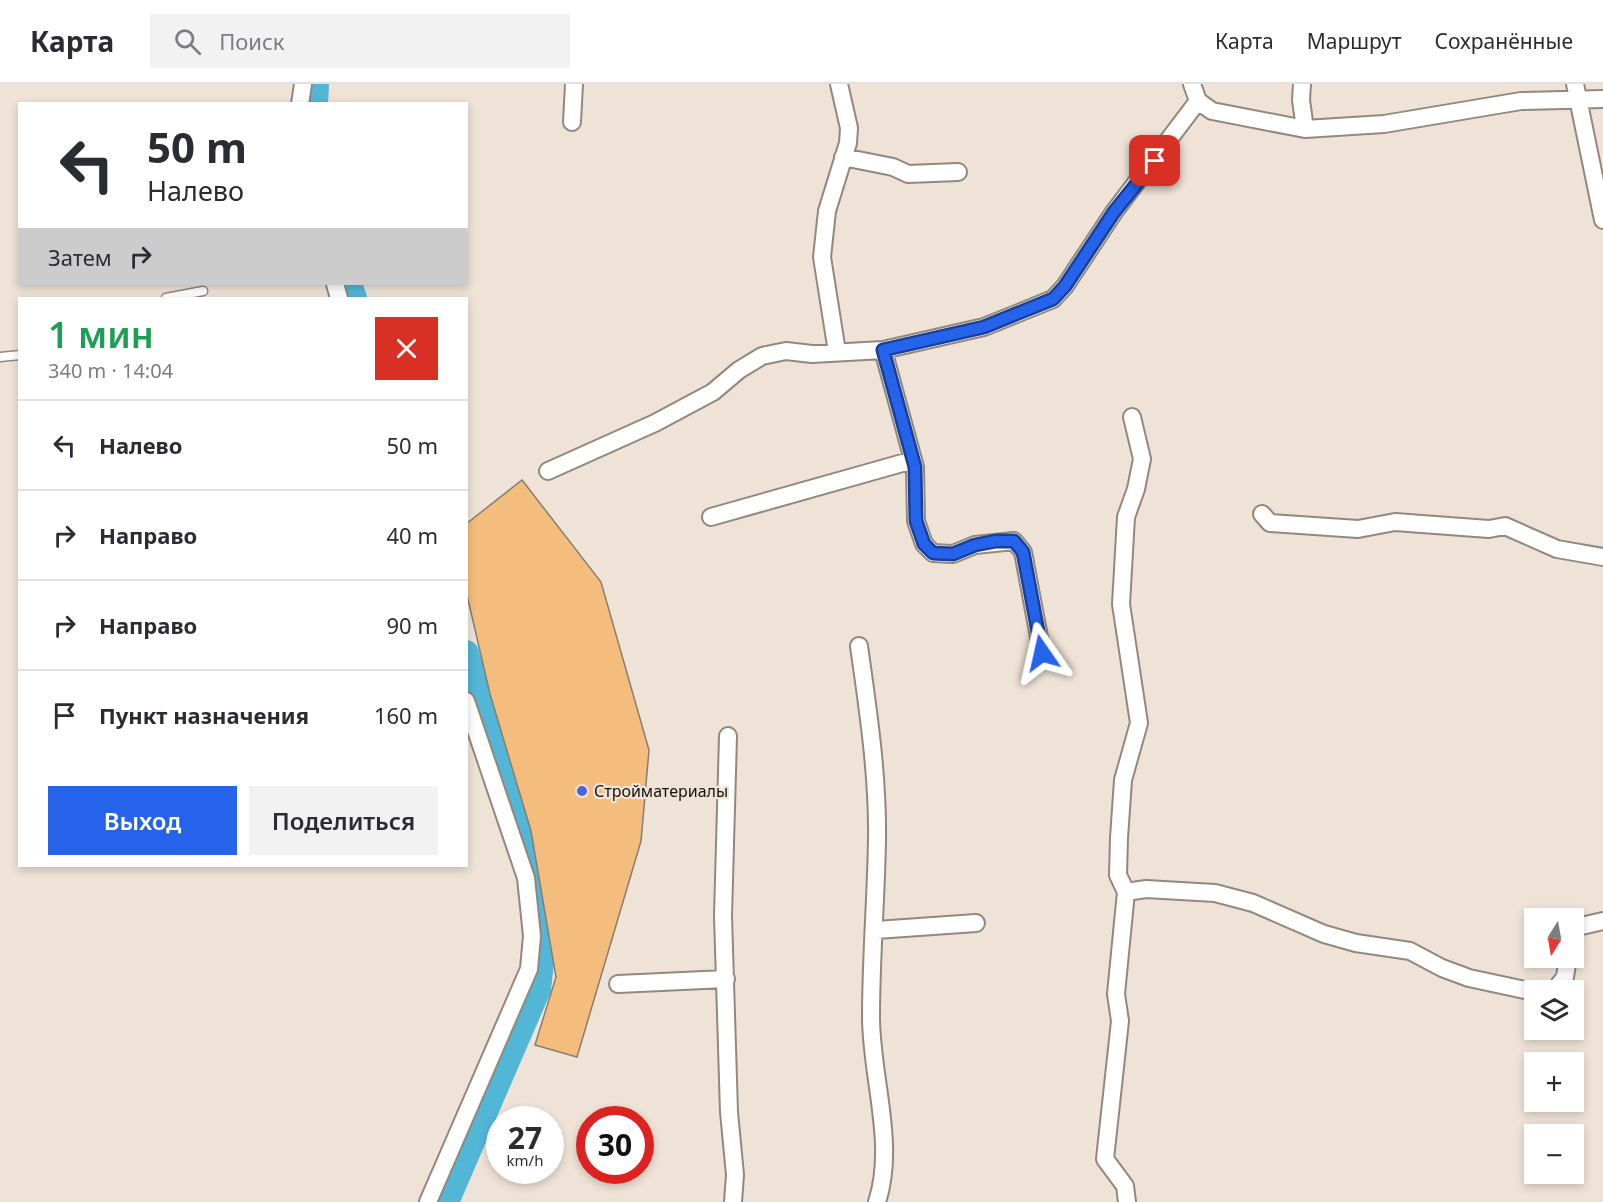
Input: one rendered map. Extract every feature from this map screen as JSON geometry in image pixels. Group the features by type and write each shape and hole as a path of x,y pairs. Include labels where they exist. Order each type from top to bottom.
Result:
{"street":[{"path":"300,102 303,84"},
{"path":"572,122 574,84"},
{"path":"837,352 822,257 827,211 849,128 839,84"},
{"path":"1192,84 1198,101 1212,111 1305,129 1384,124 1576,92 1603,99"},
{"path":"1302,84 1301,100 1305,129"},
{"path":"1576,92 1603,220"},
{"path":"548,471 655,423 713,392 739,370 762,356 786,351 812,354 883,350 984,327 1053,299 1065,286 1114,212 1198,101"},
{"path":"843,157 893,167 908,174 958,172"},
{"path":"883,350 913,460 917,496 916,521 924,544 933,553 953,554 996,541 1014,541 1023,552 1042,653"},
{"path":"1127,1202 1125,1186 1105,1159 1120,1021 1116,994 1126,892 1118,875 1123,780 1139,723 1122,604 1126,517 1136,489 1142,459 1132,417"},
{"path":"711,517 913,460"},
{"path":"1262,514 1270,523 1358,529 1395,522 1489,529 1505,526 1557,549 1603,557"},
{"path":"859,646 872,732 876,795 877,841 874,891 876,930 871,1019 883,1143 882,1185 877,1202"},
{"path":"428,1202 529,969 532,936 526,878 468,707"},
{"path":"728,736 723,916 729,1112 735,1175 733,1202"},
{"path":"1126,892 1146,889 1215,893 1253,903 1324,934 1356,943 1410,951 1442,968 1469,978 1524,990"},
{"path":"1584,925 1603,921"},
{"path":"876,930 976,923"},
{"path":"618,984 726,979"}],"lane":[{"path":"171,297 203,291"},
{"path":"0,357 18,355"}],"building":[{"name":"Стройматериалы","path":"522,480 601,582 649,750 641,841 577,1057 535,1045 556,977 531,831 490,694 468,600 468,522"}],"waterway":[{"path":"315,102 316,84"},
{"path":"349,285 354,297"},
{"path":"446,1202 538,989 544,936 537,882 468,659"}],"place":[{"name":"Стройматериалы","path":"582,791"}],"route":[{"path":"1042,653 1023,552 1014,541 996,541 975,545 953,554 933,553 924,544 916,521 915,467 903,430 896,394 883,350 984,327 1053,299 1065,286 1114,212 1155,161"}]}
